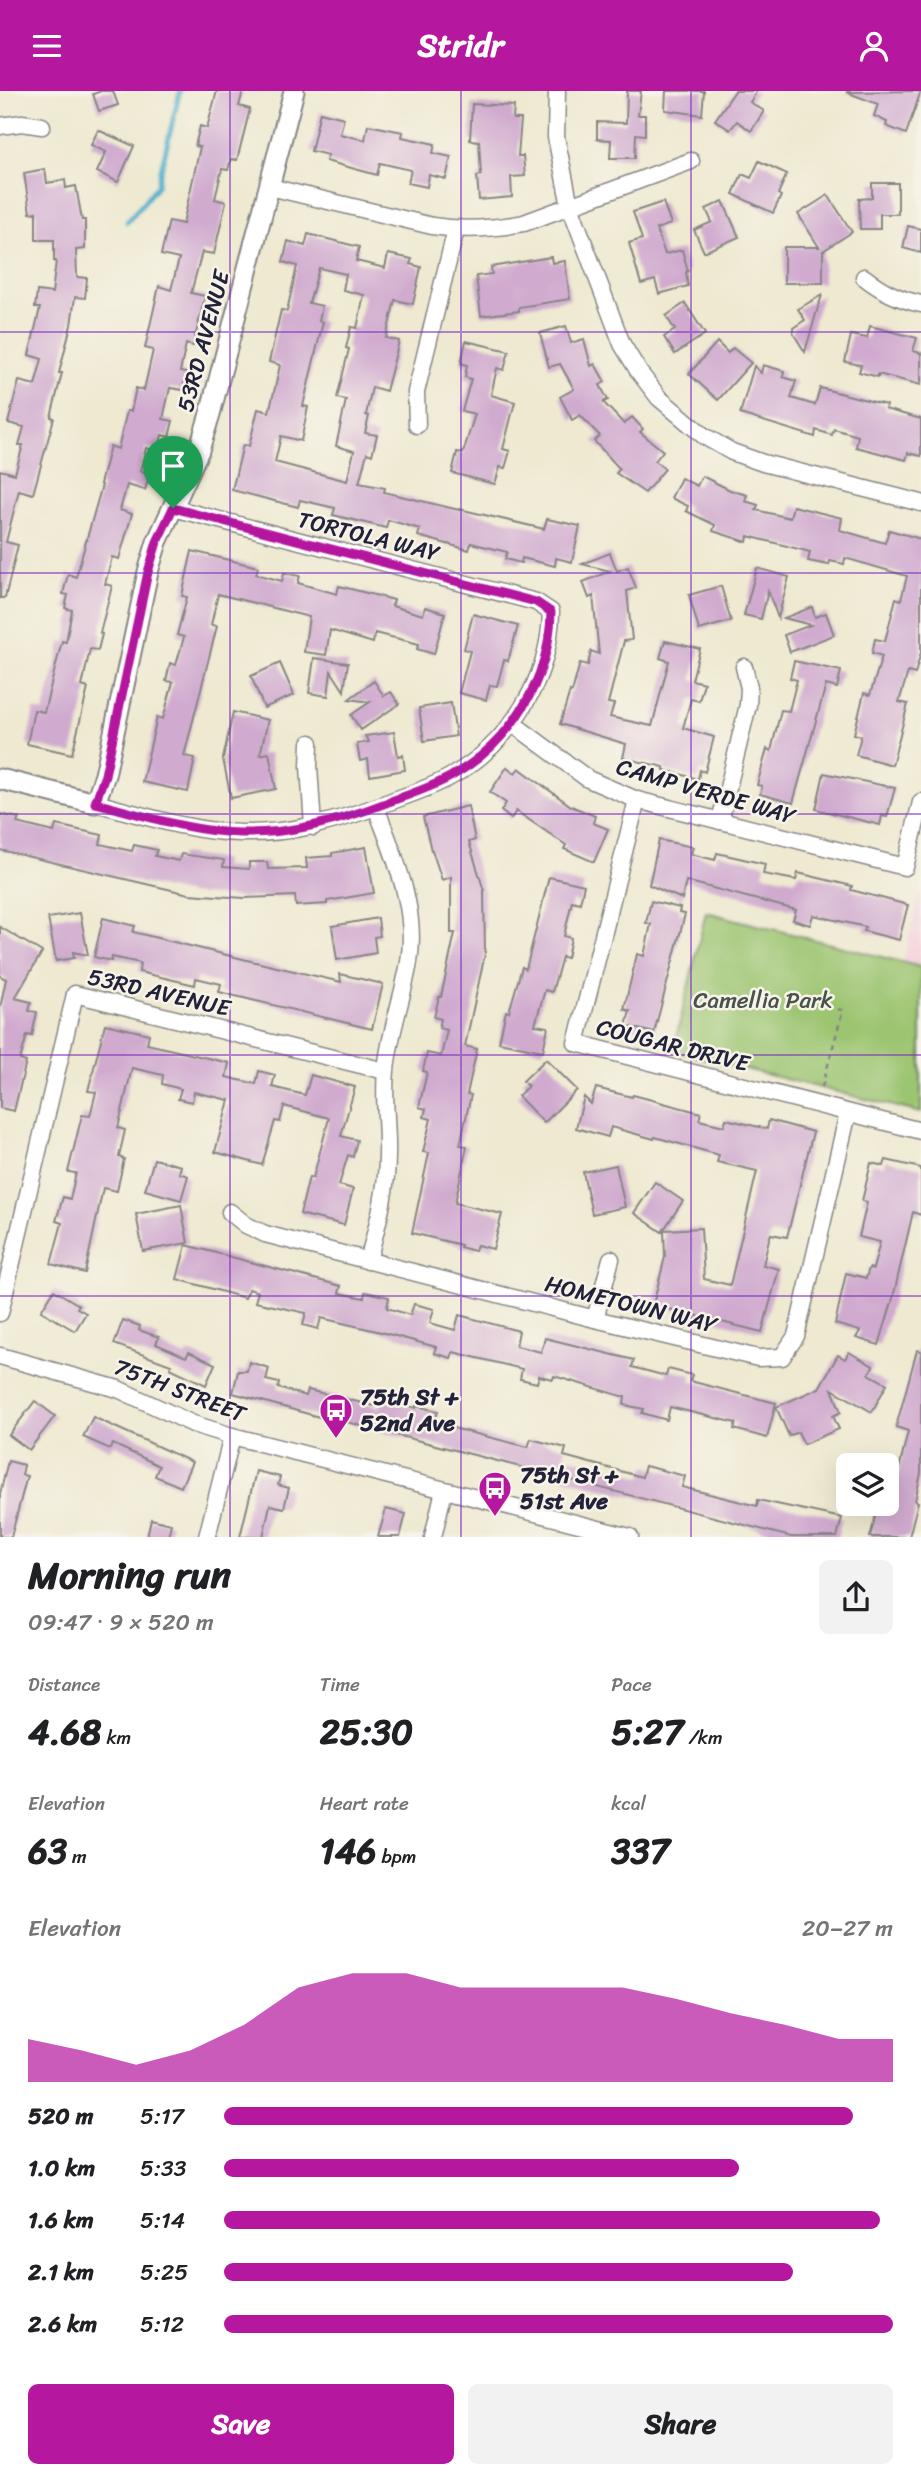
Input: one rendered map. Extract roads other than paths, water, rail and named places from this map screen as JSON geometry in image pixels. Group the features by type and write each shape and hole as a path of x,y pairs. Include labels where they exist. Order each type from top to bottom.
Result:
{"street":[{"name":"53RD AVENUE","path":"95,803 105,775 148,572 157,542 199,450 294,91"},
{"path":"557,91 556,137 570,206 622,344 659,398 704,436 732,452 763,463 921,503"},
{"path":"0,126 22,123 42,125"},
{"path":"270,187 456,229 497,228 524,223 691,161"},
{"path":"417,425 416,392 456,229"},
{"path":"864,277 884,292 921,304"},
{"name":"TORTOLA WAY","path":"173,508 536,602 551,612 551,632 533,689 512,723"},
{"path":"720,821 748,705 749,688 744,667"},
{"path":"0,779 214,831 276,832 313,827 376,807 451,777 497,742 512,723"},
{"name":"CAMP VERDE WAY","path":"512,723 588,779 637,800 905,867 921,802"},
{"path":"310,743 313,827"},
{"name":"COUGAR DRIVE","path":"637,800 576,1043 921,1131"},
{"path":"368,1261 386,1182 386,1071 408,969 411,932 403,880 376,807"},
{"name":"53RD AVENUE","path":"0,1313 75,993 386,1071"},
{"name":"HOMETOWN WAY","path":"230,1212 265,1234 758,1358 782,1357 796,1336 848,1113"},
{"path":"595,1319 611,1259"},
{"name":"75TH STREET","path":"0,1356 118,1389 192,1424 232,1436 630,1537"},
{"path":"207,1537 232,1436"},
{"path":"433,1537 444,1490"}],"waterway":[{"path":"127,222 157,186 180,91"}],"place":[{"name":"75th St + 52nd Ave","path":"336,1440"},
{"name":"75th St + 51st Ave","path":"495,1518"}],"park label":[{"name":"Camellia Park","path":"763,1000"}]}
